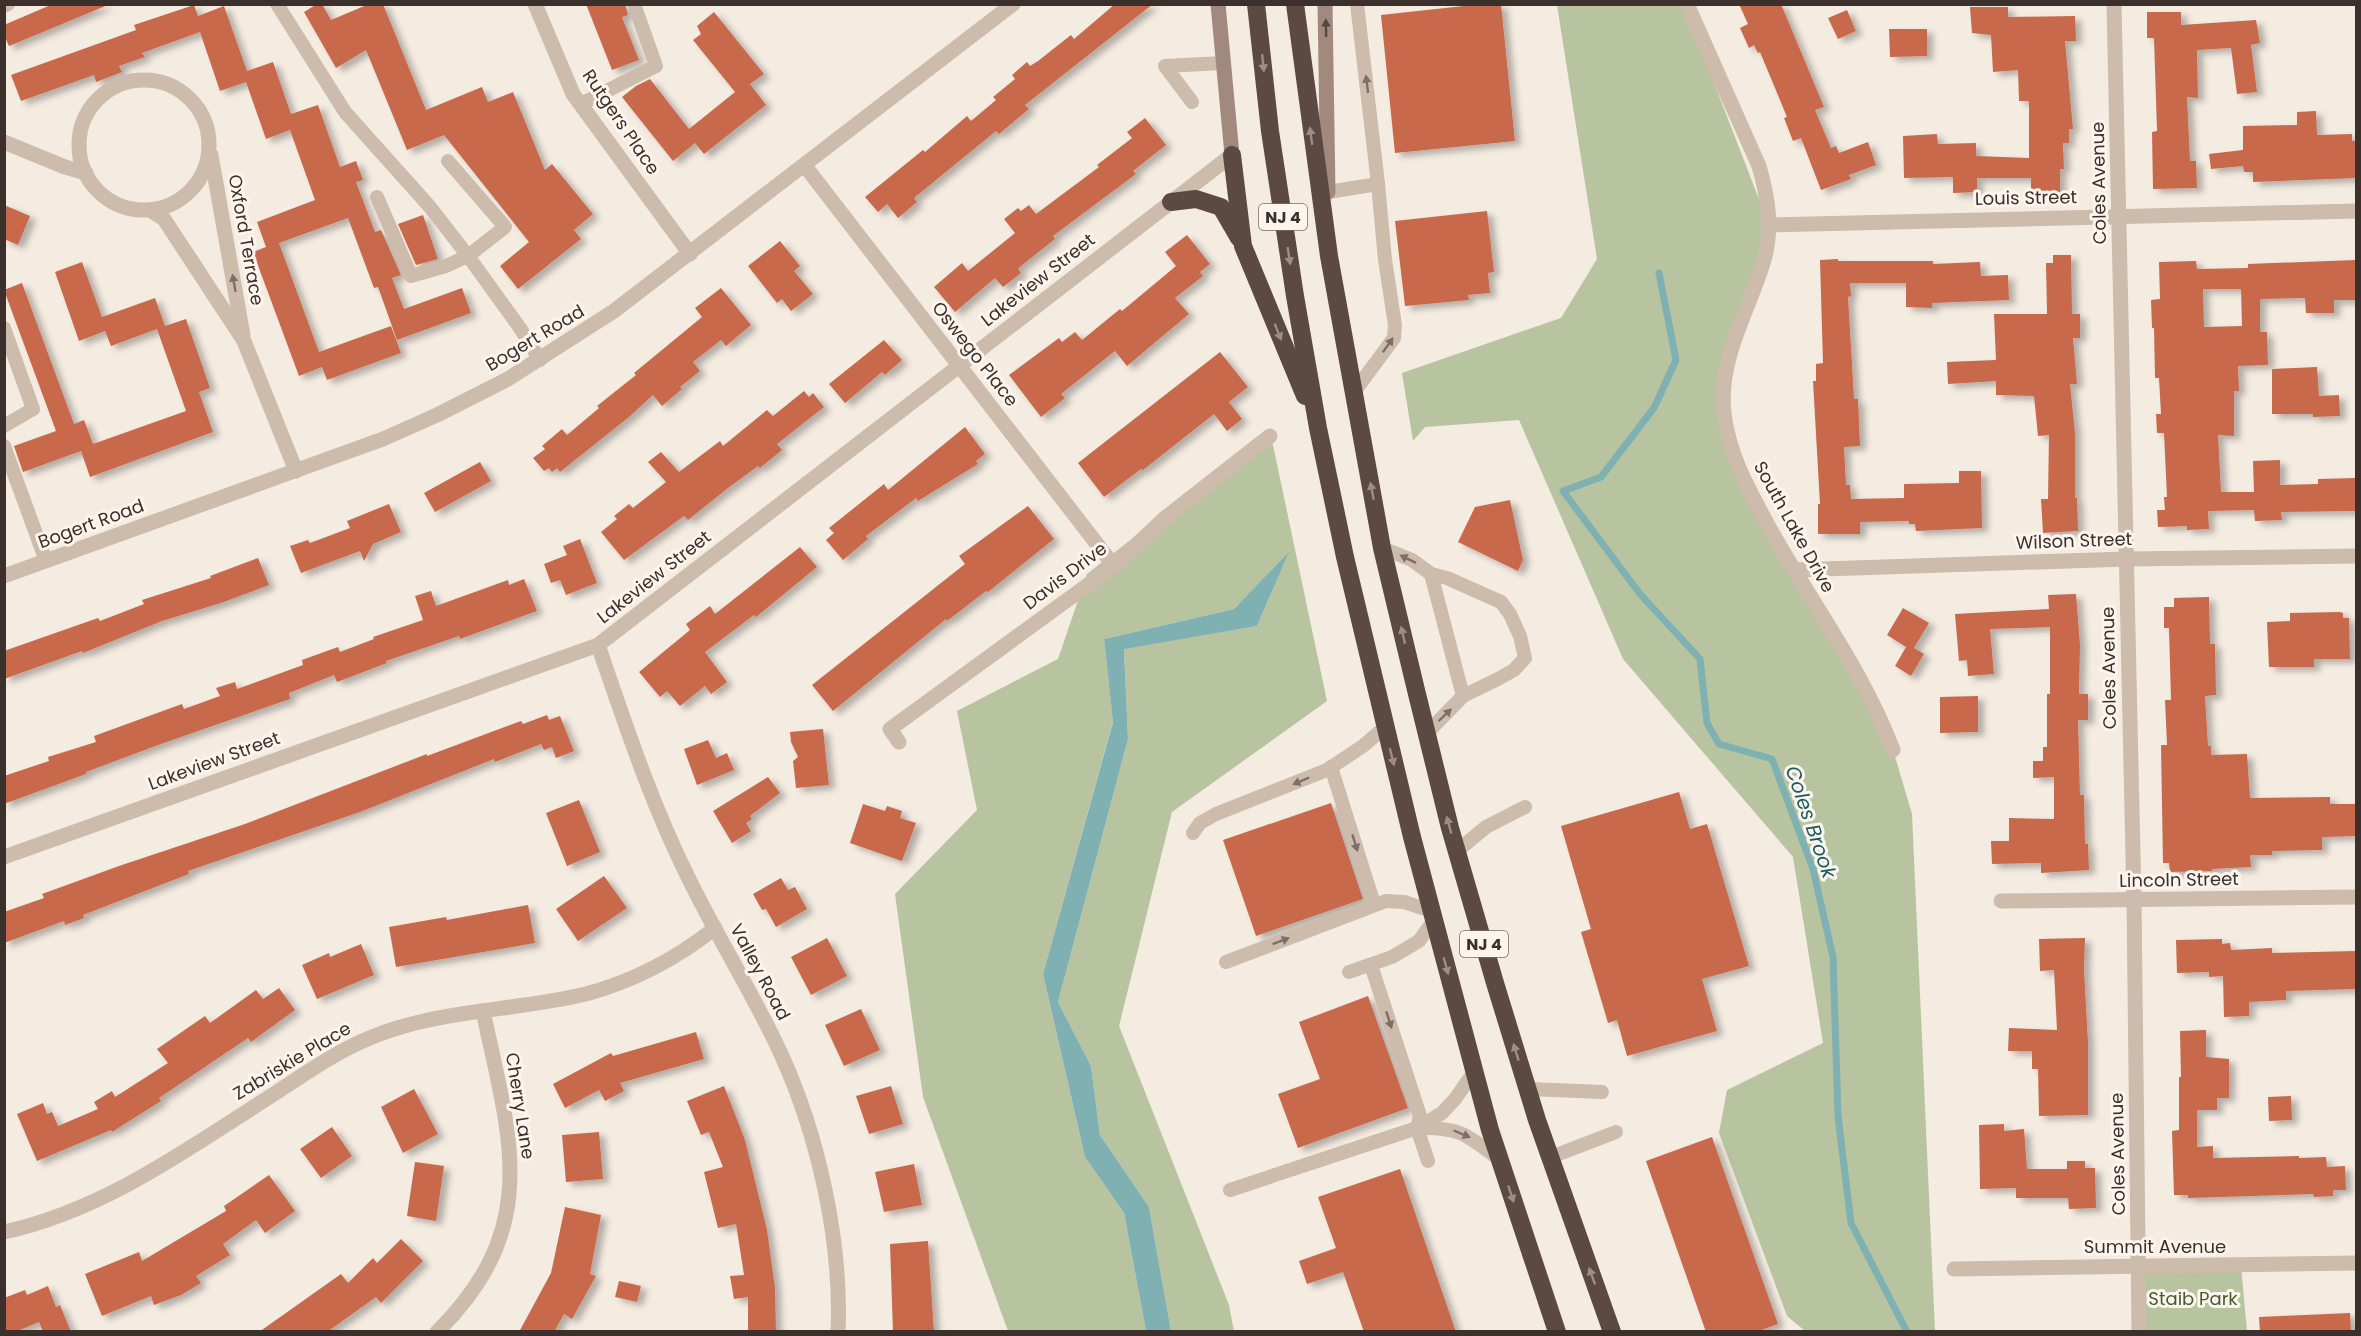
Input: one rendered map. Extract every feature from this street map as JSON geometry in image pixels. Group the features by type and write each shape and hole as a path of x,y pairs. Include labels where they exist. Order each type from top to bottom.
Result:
{"highway":[{"name":"NJ 4","path":"1256,4 1270,131 1318,428 1345,557 1385,727 1474,1072 1500,1160 1557,1332"},
{"name":"NJ 4","path":"1295,4 1310,129 1329,256 1383,548 1427,733 1457,851 1528,1089 1612,1332"},
{"path":"1232,155 1243,246"},
{"path":"1328,192 1329,256"},
{"path":"1171,202 1196,199 1221,207 1243,246 1318,428"}],"street":[{"name":"Rutgers Place","path":"535,4 573,94 690,254"},
{"name":"Bogert Road","path":"4,576 383,439 508,379 614,311 1013,4"},
{"path":"1218,4 1232,155"},
{"path":"1325,4 1328,192"},
{"name":"South Lake Drive","path":"1687,4 1759,166 1767,194 1769,225 1764,260 1731,346 1725,377 1724,411 1729,442 1739,472 1793,570 1859,675 1881,719 1893,750"},
{"name":"Coles Avenue","path":"2114,4 2134,900 2139,1332"},
{"name":"Oxford Terrace","path":"210,146 207,165 198,182 185,196 168,206 150,210 130,208 112,201 97,190 86,173 80,155 80,135 86,117 96,100 112,88 130,81 149,80 168,84 185,94 198,109 207,126 244,341"},
{"path":"4,142 65,167 86,173"},
{"name":"Lakeview Street","path":"4,857 598,645 1232,155"},
{"name":"Oswego Place","path":"805,166 1114,566"},
{"name":"Oxford Terrace","path":"150,210 164,219 244,341 296,471"},
{"name":"Louis Street","path":"1769,225 2356,211"},
{"name":"Davis Drive","path":"900,742 890,729 1114,566 1165,518 1270,436"},
{"name":"Wilson Street","path":"1793,570 2127,559 2356,556"},
{"name":"Valley Road","path":"598,645 646,782 687,876 756,1003 782,1055 799,1098 816,1154 829,1211 836,1268 838,1332"},
{"name":"Lincoln Street","path":"2001,900 2356,897"},
{"name":"Zabriskie Place","path":"4,1232 58,1216 106,1197 156,1169 335,1055 372,1037 418,1022 585,994 621,983 660,966 715,928"},
{"name":"Cherry Lane","path":"437,1332 458,1311 489,1263 505,1221 510,1191 512,1161 508,1127 483,1011"},
{"name":"Summit Avenue","path":"1954,1269 2356,1263"}],"lane":[{"path":"278,4 345,112 430,207 520,327 540,360"},
{"path":"580,104 656,66 634,4"},
{"path":"1354,392 1394,338 1395,325 1385,260 1357,4"},
{"path":"1192,102 1165,66 1223,63"},
{"path":"378,197 411,276 446,266 468,256 505,227 448,161"},
{"path":"1328,192 1378,184"},
{"path":"4,328 33,409 4,426"},
{"path":"4,446 46,561"},
{"path":"1383,548 1412,560 1431,574 1447,578 1501,602 1510,614 1520,636 1525,658 1514,670 1463,696 1427,733"},
{"path":"1431,574 1463,696"},
{"path":"1193,833 1200,823 1216,814 1331,767 1363,746 1385,727"},
{"path":"1331,767 1374,904"},
{"path":"1457,851 1486,827 1525,807"},
{"path":"1226,962 1386,901 1404,902 1433,916 1419,941 1392,957 1350,972"},
{"path":"1371,965 1420,1116 1417,1128 1428,1161"},
{"path":"1230,1190 1417,1128 1442,1113 1474,1072"},
{"path":"1528,1089 1602,1092"},
{"path":"1417,1128 1445,1128 1467,1135 1500,1160"},
{"path":"1551,1157 1616,1132"}],"green space":[{"path":"1557,5 1684,5 1769,225 1731,346 1724,411 1739,472 1893,750 1912,814 1935,1331 1805,1331 1787,1316 1719,1133 1727,1090 1823,1043 1793,857 1623,659 1519,420 1425,427 1413,441 1402,373 1561,318 1597,259"},
{"path":"1270,431 1327,701 1172,812 1119,1026 1229,1305 1234,1331 1171,1331 1149,1207 1100,1135 1091,1066 1058,1002 1128,739 1124,648 1257,626 1288,554 1234,609 1104,639 1113,721 1043,974 1085,1157 1124,1213 1146,1331 1008,1331 923,1097 895,894 977,810 957,711 1058,659 1087,574"},
{"name":"Staib Park","path":"2139,1266 2241,1266 2247,1331 2139,1331"}],"water":[{"path":"1289,552 1257,626 1124,649 1128,739 1058,1002 1091,1066 1100,1135 1149,1207 1171,1331 1146,1331 1124,1213 1085,1157 1043,974 1113,722 1104,639 1234,609"}],"building":[{"path":"53,4 108,5 9,46 4,35 4,25"},
{"path":"317,4 322,4 331,20 369,4 383,4 426,110 482,87 488,102 513,92 545,170 552,164 593,214 574,230 581,239 518,289 500,266 529,242 444,135 407,150 366,50 336,68 304,12"},
{"path":"586,4 625,4 628,15 622,17 639,60 612,70"},
{"path":"1115,4 1153,4 1025,105 1029,109 999,134 996,131 914,198 917,202 898,218 887,204 878,212 865,197 923,150 925,152 967,116 971,121 996,100 993,97 1015,79 1012,75 1027,62 1030,66 1071,35 1074,39"},
{"path":"1501,4 1515,141 1395,153 1381,15"},
{"path":"1739,4 1781,4 1824,107 1815,110 1831,148 1836,146 1839,153 1868,142 1876,165 1849,175 1851,179 1821,190 1801,138 1793,141 1784,118 1787,117 1760,52 1758,53 1754,45 1749,48 1740,28 1748,24"},
{"path":"194,5 198,16 224,6 247,71 273,62 291,114 318,105 340,167 356,161 363,180 356,182 375,232 381,230 401,275 392,278 404,309 462,288 471,313 397,340 378,287 374,288 348,218 279,243 319,352 391,326 401,353 327,380 322,367 299,376 253,252 266,247 257,222 315,200 290,130 266,139 246,82 220,91 200,32 142,53 145,57 119,66 122,72 96,82 94,75 21,101 11,75 136,30 134,25"},
{"path":"1970,7 2008,7 2008,17 2075,16 2076,41 2065,41 2073,129 2069,129 2069,143 2063,143 2064,169 2060,169 2060,194 2031,194 2031,178 1977,178 1977,192 1953,193 1953,177 1904,178 1903,136 1937,134 1938,144 1976,143 1976,156 2029,158 2029,101 2019,101 2018,70 1993,72 1991,35 1972,33"},
{"path":"1847,10 1856,31 1838,39 1828,18"},
{"path":"714,12 764,74 750,84 766,105 704,154 695,143 673,161 622,97 650,79 689,129 735,92 693,40 701,34 697,26"},
{"path":"2147,12 2181,12 2181,25 2256,20 2260,43 2251,45 2257,92 2237,94 2231,48 2197,50 2198,98 2187,97 2190,161 2196,161 2197,188 2153,189 2152,132 2157,131 2154,38 2147,38"},
{"path":"1889,29 1927,29 1927,56 1890,57"},
{"path":"2316,111 2317,135 2352,134 2352,141 2356,141 2356,178 2253,182 2253,172 2244,172 2243,166 2211,169 2209,154 2243,150 2243,126 2297,125 2297,112"},
{"path":"1145,118 1166,145 1133,171 1136,174 1053,236 1055,239 1018,269 1021,273 1003,287 995,278 955,312 934,287 962,263 968,271 1015,233 1004,219 1018,208 1021,211 1029,205 1036,214 1099,167 1097,165 1132,138 1127,132"},
{"path":"4,205 30,216 18,245 4,239"},
{"path":"1487,211 1494,272 1488,273 1490,293 1468,295 1469,300 1405,306 1395,221"},
{"path":"423,215 438,259 416,265 398,224"},
{"path":"1187,235 1210,264 1200,272 1203,276 1175,298 1189,314 1127,366 1115,351 1061,394 1065,398 1041,417 1009,375 1059,338 1062,342 1075,332 1082,340 1120,309 1122,311 1176,266 1165,252"},
{"path":"780,241 800,266 794,271 813,294 791,311 782,299 777,303 748,266"},
{"path":"2053,255 2071,255 2072,314 2080,314 2080,338 2073,338 2077,384 2070,384 2075,433 2075,498 2077,498 2078,531 2043,533 2041,499 2048,499 2049,435 2038,436 2034,396 1996,395 1996,381 1948,384 1947,362 1996,360 1994,314 2047,314 2046,263 2053,263"},
{"path":"1838,259 1838,261 1933,261 1933,264 1980,262 1981,276 2008,275 2009,300 1932,303 1932,308 1906,307 1906,283 1850,283 1851,296 1848,297 1854,399 1858,399 1860,446 1844,447 1846,485 1850,485 1851,499 1904,498 1904,484 1959,483 1959,471 1981,471 1982,528 1916,531 1915,524 1909,524 1909,521 1860,522 1860,534 1818,534 1818,504 1820,504 1813,381 1816,381 1816,364 1823,363 1820,260"},
{"path":"2356,260 2356,300 2334,300 2334,313 2306,313 2305,298 2260,299 2260,332 2267,332 2268,365 2238,366 2239,391 2234,391 2234,436 2218,435 2221,492 2254,492 2253,461 2280,460 2280,485 2318,484 2318,479 2356,478 2356,511 2281,512 2282,520 2255,521 2254,510 2208,511 2209,529 2187,530 2187,526 2158,527 2157,510 2165,510 2164,497 2167,497 2164,433 2157,433 2156,414 2161,414 2159,378 2155,378 2151,300 2160,299 2159,262 2196,261 2197,269 2248,268 2248,264","holes":["2203,289 2241,289 2242,326 2204,327"]},
{"path":"82,262 102,317 155,298 165,326 186,319 210,388 199,392 213,432 90,477 81,451 23,472 14,446 56,431 4,290 22,283 74,424 84,420 93,444 186,411 157,329 111,346 105,331 79,341 55,272"},
{"path":"721,288 751,325 726,346 721,340 693,362 700,371 662,406 653,395 560,472 557,468 552,472 549,468 544,471 533,458 545,449 542,446 562,429 567,435 599,408 597,406 636,375 634,373 702,317 695,308"},
{"path":"884,340 902,360 885,375 882,372 845,403 829,384"},
{"path":"1220,352 1248,387 1229,402 1242,419 1227,431 1214,414 1143,470 1141,469 1104,497 1078,463"},
{"path":"2317,367 2319,396 2339,395 2340,416 2272,414 2272,369"},
{"path":"804,391 809,397 813,393 824,407 777,444 782,450 688,520 684,516 624,560 601,532 617,519 614,516 629,504 633,508 666,482 648,462 661,452 679,472 720,441 723,446 767,410 773,416"},
{"path":"965,427 985,454 976,461 978,464 918,501 916,498 866,536 868,539 843,560 826,540 834,533 829,528 884,484 888,490"},
{"path":"480,462 491,481 435,512 424,493"},
{"path":"1510,500 1523,560 1518,571 1458,542 1475,507"},
{"path":"389,504 401,532 373,544 364,561 360,551 301,573 290,546 308,540 310,543 350,528 347,521"},
{"path":"1028,506 1054,539 988,592 986,591 947,621 946,619 833,711 812,685 965,564 959,556"},
{"path":"580,539 597,583 566,595 560,580 551,583 544,564 567,555 563,546"},
{"path":"800,547 817,567 756,617 754,615 705,652 727,682 711,694 705,686 680,706 667,691 660,697 639,672 690,630 686,624 710,606 715,614"},
{"path":"258,558 269,585 162,621 83,653 82,651 4,679 4,651 98,618 100,621 144,604 142,600 211,578 210,576"},
{"path":"524,579 537,611 460,639 459,636 386,661 387,663 337,682 334,675 289,693 290,699 158,745 4,804 4,776 49,761 48,757 96,742 94,736 182,704 184,709 220,696 216,688 235,682 237,689 303,665 302,660 338,647 340,652 374,639 373,637 423,620 415,596 431,591 436,606 508,580 509,585"},
{"path":"2076,594 2080,645 2079,694 2088,694 2088,720 2078,720 2080,795 2084,795 2085,844 2088,844 2089,870 2041,873 2041,863 1992,864 1991,841 2009,841 2009,818 2054,819 2054,777 2033,778 2033,761 2043,761 2043,747 2047,747 2050,627 1990,629 1994,674 1968,676 1967,660 1959,661 1955,614 2049,609 2048,595"},
{"path":"2209,597 2210,644 2215,644 2216,695 2205,696 2208,746 2211,746 2211,755 2247,754 2250,798 2330,797 2330,804 2356,804 2356,836 2322,837 2322,850 2272,851 2272,855 2250,855 2251,867 2170,872 2169,863 2163,863 2161,745 2167,745 2165,700 2171,700 2169,628 2164,628 2164,607 2174,607 2174,598"},
{"path":"1903,608 1929,623 1914,648 1924,654 1911,676 1895,666 1906,647 1887,635"},
{"path":"2290,613 2343,613 2343,618 2349,618 2350,659 2314,659 2314,667 2269,667 2267,622 2290,621"},
{"path":"1978,696 1978,732 1940,733 1940,697"},
{"path":"547,715 549,720 560,716 574,751 556,758 552,747 544,750 541,744 495,762 494,759 360,812 188,871 189,874 83,915 84,918 65,925 64,921 4,943 4,912 44,898 42,894 245,824 427,754 427,756 521,721 523,724"},
{"path":"823,729 829,785 796,788 793,761 798,757 791,742 790,732"},
{"path":"708,740 716,758 727,753 734,770 697,785 684,749"},
{"path":"768,777 780,793 750,816 752,819 746,823 751,831 732,843 713,811"},
{"path":"1679,792 1690,829 1707,824 1749,966 1702,979 1717,1031 1627,1056 1617,1020 1608,1023 1581,932 1591,929 1561,826"},
{"path":"579,800 600,852 567,866 546,813"},
{"path":"1331,803 1363,899 1256,936 1223,840"},
{"path":"863,804 885,811 887,806 902,811 900,818 916,823 902,861 850,843"},
{"path":"604,876 627,908 578,941 556,909"},
{"path":"781,878 788,890 795,887 807,909 776,927 766,909 762,910 753,894"},
{"path":"528,905 535,943 396,967 389,927 446,917 447,920"},
{"path":"827,938 847,976 811,995 791,957"},
{"path":"2085,938 2088,1115 2039,1116 2038,1069 2032,1069 2032,1051 2008,1051 2009,1028 2057,1030 2054,970 2040,971 2039,939"},
{"path":"2222,939 2222,944 2230,943 2231,950 2272,948 2272,953 2356,951 2356,989 2286,991 2286,1000 2249,1002 2249,1016 2224,1017 2223,976 2209,977 2209,972 2177,973 2176,940"},
{"path":"361,944 374,975 317,999 302,965 329,953 330,957"},
{"path":"279,988 295,1010 251,1042 248,1038 159,1098 161,1101 112,1132 111,1130 37,1161 17,1114 43,1103 47,1114 52,1112 58,1126 98,1109 94,1102 112,1091 115,1097 168,1063 157,1049 205,1016 210,1023 256,990 263,999"},
{"path":"1368,996 1408,1108 1298,1148 1278,1094 1320,1079 1299,1022"},
{"path":"861,1009 880,1050 844,1066 825,1025"},
{"path":"2206,1030 2206,1057 2229,1059 2229,1098 2217,1098 2217,1110 2197,1110 2197,1147 2213,1146 2213,1158 2326,1157 2327,1167 2345,1166 2346,1190 2333,1190 2333,1196 2314,1197 2313,1194 2188,1198 2188,1195 2174,1195 2172,1131 2179,1130 2180,1031"},
{"path":"696,1032 704,1059 620,1083 624,1091 605,1101 599,1090 565,1108 553,1084 611,1053 613,1056"},
{"path":"724,1086 745,1140 767,1230 775,1288 776,1332 748,1332 748,1297 734,1299 730,1276 744,1275 736,1224 718,1228 704,1172 723,1167 709,1132 701,1135 687,1101"},
{"path":"891,1086 903,1124 869,1134 856,1096"},
{"path":"414,1089 438,1134 403,1153 381,1107"},
{"path":"2291,1096 2292,1120 2269,1121 2268,1097"},
{"path":"2004,1124 2004,1131 2024,1129 2027,1169 2067,1169 2067,1161 2085,1161 2085,1168 2095,1168 2096,1208 2069,1209 2068,1198 2016,1198 2016,1188 1980,1189 1979,1125"},
{"path":"332,1127 352,1156 321,1178 300,1149"},
{"path":"599,1132 603,1179 566,1182 562,1135"},
{"path":"1712,1137 1778,1324 1756,1332 1706,1332 1646,1161"},
{"path":"415,1162 444,1166 436,1221 407,1216"},
{"path":"914,1164 922,1205 884,1212 875,1172"},
{"path":"1400,1169 1456,1332 1364,1332 1343,1272 1307,1284 1299,1261 1336,1248 1318,1197"},
{"path":"269,1175 295,1211 265,1233 256,1220 223,1244 230,1255 196,1276 201,1283 181,1295 154,1305 151,1296 102,1316 85,1274 139,1252 142,1261 226,1211 224,1206"},
{"path":"565,1207 601,1215 590,1274 596,1276 572,1319 564,1314 554,1332 519,1332 551,1273"},
{"path":"401,1239 423,1261 381,1303 376,1297 327,1332 259,1332 341,1274 348,1283 373,1258 377,1263"},
{"path":"928,1241 934,1332 893,1332 890,1244"},
{"path":"619,1281 641,1286 637,1302 615,1297"},
{"path":"48,1286 56,1307 60,1305 71,1332 43,1332 39,1322 15,1332 4,1332 4,1298 25,1290 27,1295"},
{"path":"2350,1313 2351,1332 2260,1332 2259,1317"}],"waterway":[{"name":"Coles Brook","path":"1659,273 1676,360 1654,408 1601,477 1563,491 1640,594 1700,659 1707,723 1719,744 1772,759 1813,869 1833,957 1838,1116 1851,1223 1907,1332"}]}
